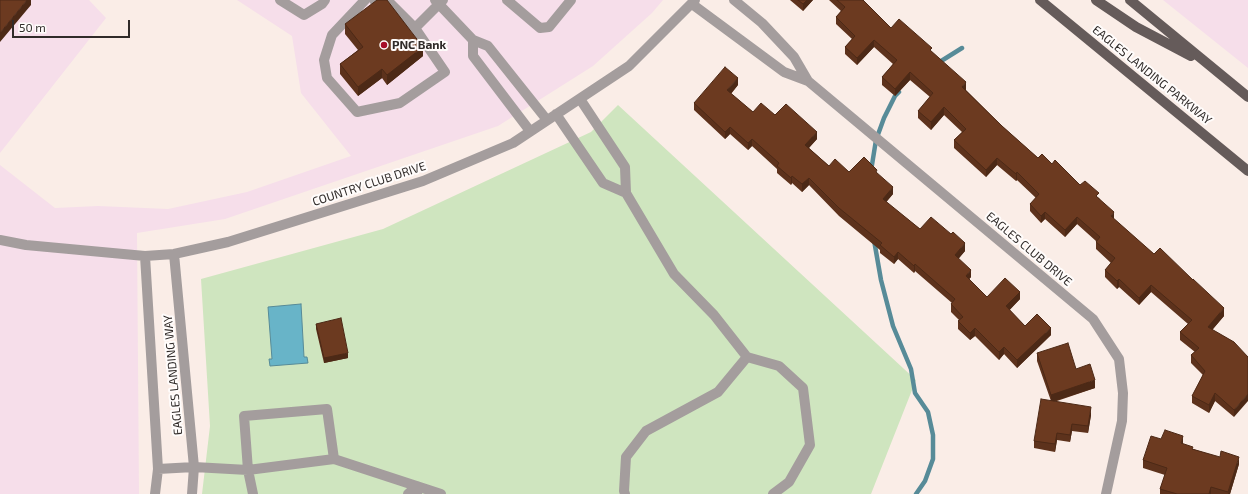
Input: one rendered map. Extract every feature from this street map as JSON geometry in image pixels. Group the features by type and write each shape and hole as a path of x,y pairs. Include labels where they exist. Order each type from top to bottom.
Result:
{"main road":[{"name":"EAGLES LANDING PARKWAY","path":"1040,0 1248,171"},
{"path":"1096,0 1136,26 1210,66"},
{"path":"1130,0 1248,97"}],"street":[{"path":"280,0 304,15 322,4 325,0"},
{"path":"365,0 332,35 324,60 327,78 357,112 400,103 445,72 415,28 391,4 374,0"},
{"path":"507,0 540,28 549,27 571,0"},
{"path":"734,0 762,23 794,57 808,81"},
{"path":"415,28 439,2 472,40 488,46 547,120"},
{"path":"694,2 784,72 808,81"},
{"name":"COUNTRY CLUB DRIVE","path":"0,240 26,245 146,256 174,254 228,242 423,181 513,143 580,99 629,66 694,2"},
{"path":"472,40 473,56 530,131"},
{"name":"EAGLES CLUB DRIVE","path":"808,81 1092,319 1119,359 1123,393 1122,421 1106,494"},
{"path":"580,99 625,167 626,193 674,274 714,315 747,357 779,366 803,388 810,445 790,482 773,494"},
{"path":"556,114 603,183 626,193"},
{"name":"EAGLES LANDING WAY","path":"174,254 194,467 192,494"},
{"name":"EAGLES LANDING WAY","path":"146,256 158,468 155,494"},
{"path":"625,494 626,457 646,431 718,392 747,357"},
{"path":"252,494 248,470 244,416 327,409 334,459"},
{"path":"158,468 194,467 248,470 334,459 417,490 441,494"},
{"path":"408,494 417,490"}],"shaded area":[{"path":"0,0 89,0 106,18 0,153"},
{"path":"237,0 663,0 652,13 593,66 498,126 225,219 137,233 139,494 0,494 0,165 55,208 98,206 168,209 247,192 351,156 301,93 292,36"},
{"path":"1163,0 1248,0 1248,68"}],"green space":[{"path":"618,105 916,380 871,494 202,494 210,426 201,279 383,229 591,132"}],"water":[{"path":"301,304 304,357 307,357 308,363 270,366 269,359 272,359 268,307"}],"building":[{"path":"0,0 27,0 0,33"},
{"name":"PNC Bank","path":"377,0 387,0 423,47 387,75 382,69 358,87 340,64 363,47 345,24"},
{"path":"798,0 807,0 803,4"},
{"path":"837,0 863,0 891,28 899,19 932,48 930,50 966,82 962,87 1002,126 1038,158 1042,154 1052,164 1055,160 1080,185 1085,181 1099,193 1096,196 1114,212 1111,216 1154,254 1160,248 1224,308 1208,327 1234,342 1248,357 1248,394 1234,410 1215,393 1209,405 1192,396 1205,371 1191,355 1199,348 1180,332 1192,320 1151,285 1139,298 1119,279 1117,281 1105,270 1115,258 1096,242 1100,237 1077,217 1065,230 1045,212 1041,216 1030,204 1039,194 1017,172 1016,174 997,158 986,170 954,140 966,129 944,107 931,122 918,111 933,93 910,72 895,89 882,77 897,60 874,40 857,58 845,47 855,36 836,17 845,7"},
{"path":"725,67 738,78 727,90 753,112 761,103 775,115 786,104 817,132 805,145 829,166 835,159 849,172 864,157 877,170 876,172 893,187 883,199 920,229 931,217 951,234 953,232 965,243 955,255 971,270 966,276 987,297 1005,278 1020,292 1006,306 1025,326 1037,314 1051,328 1017,360 1004,347 999,352 975,328 970,333 958,321 963,317 951,304 955,299 915,264 914,266 898,252 894,257 880,245 882,243 839,208 809,178 802,184 792,176 791,178 777,166 779,163 752,139 748,143 730,127 725,132 694,103"},
{"path":"341,318 348,353 324,358 316,324"},
{"path":"1068,343 1076,369 1090,364 1095,380 1051,395 1037,353"},
{"path":"1041,399 1091,407 1088,426 1072,424 1070,435 1057,433 1055,444 1034,441"},
{"path":"1165,430 1183,436 1181,443 1193,447 1192,449 1220,457 1221,451 1239,457 1228,492 1211,487 1209,494 1177,494 1160,489 1167,468 1143,460 1151,436 1161,439"}],"waterway":[{"path":"938,63 962,48"},
{"path":"871,171 876,140 884,118 895,96 899,92"},
{"path":"874,240 881,280 893,326 911,369 915,393 928,412 933,435 933,459 925,481 916,494"}],"place":[{"name":"PNC Bank","path":"384,45"}]}
